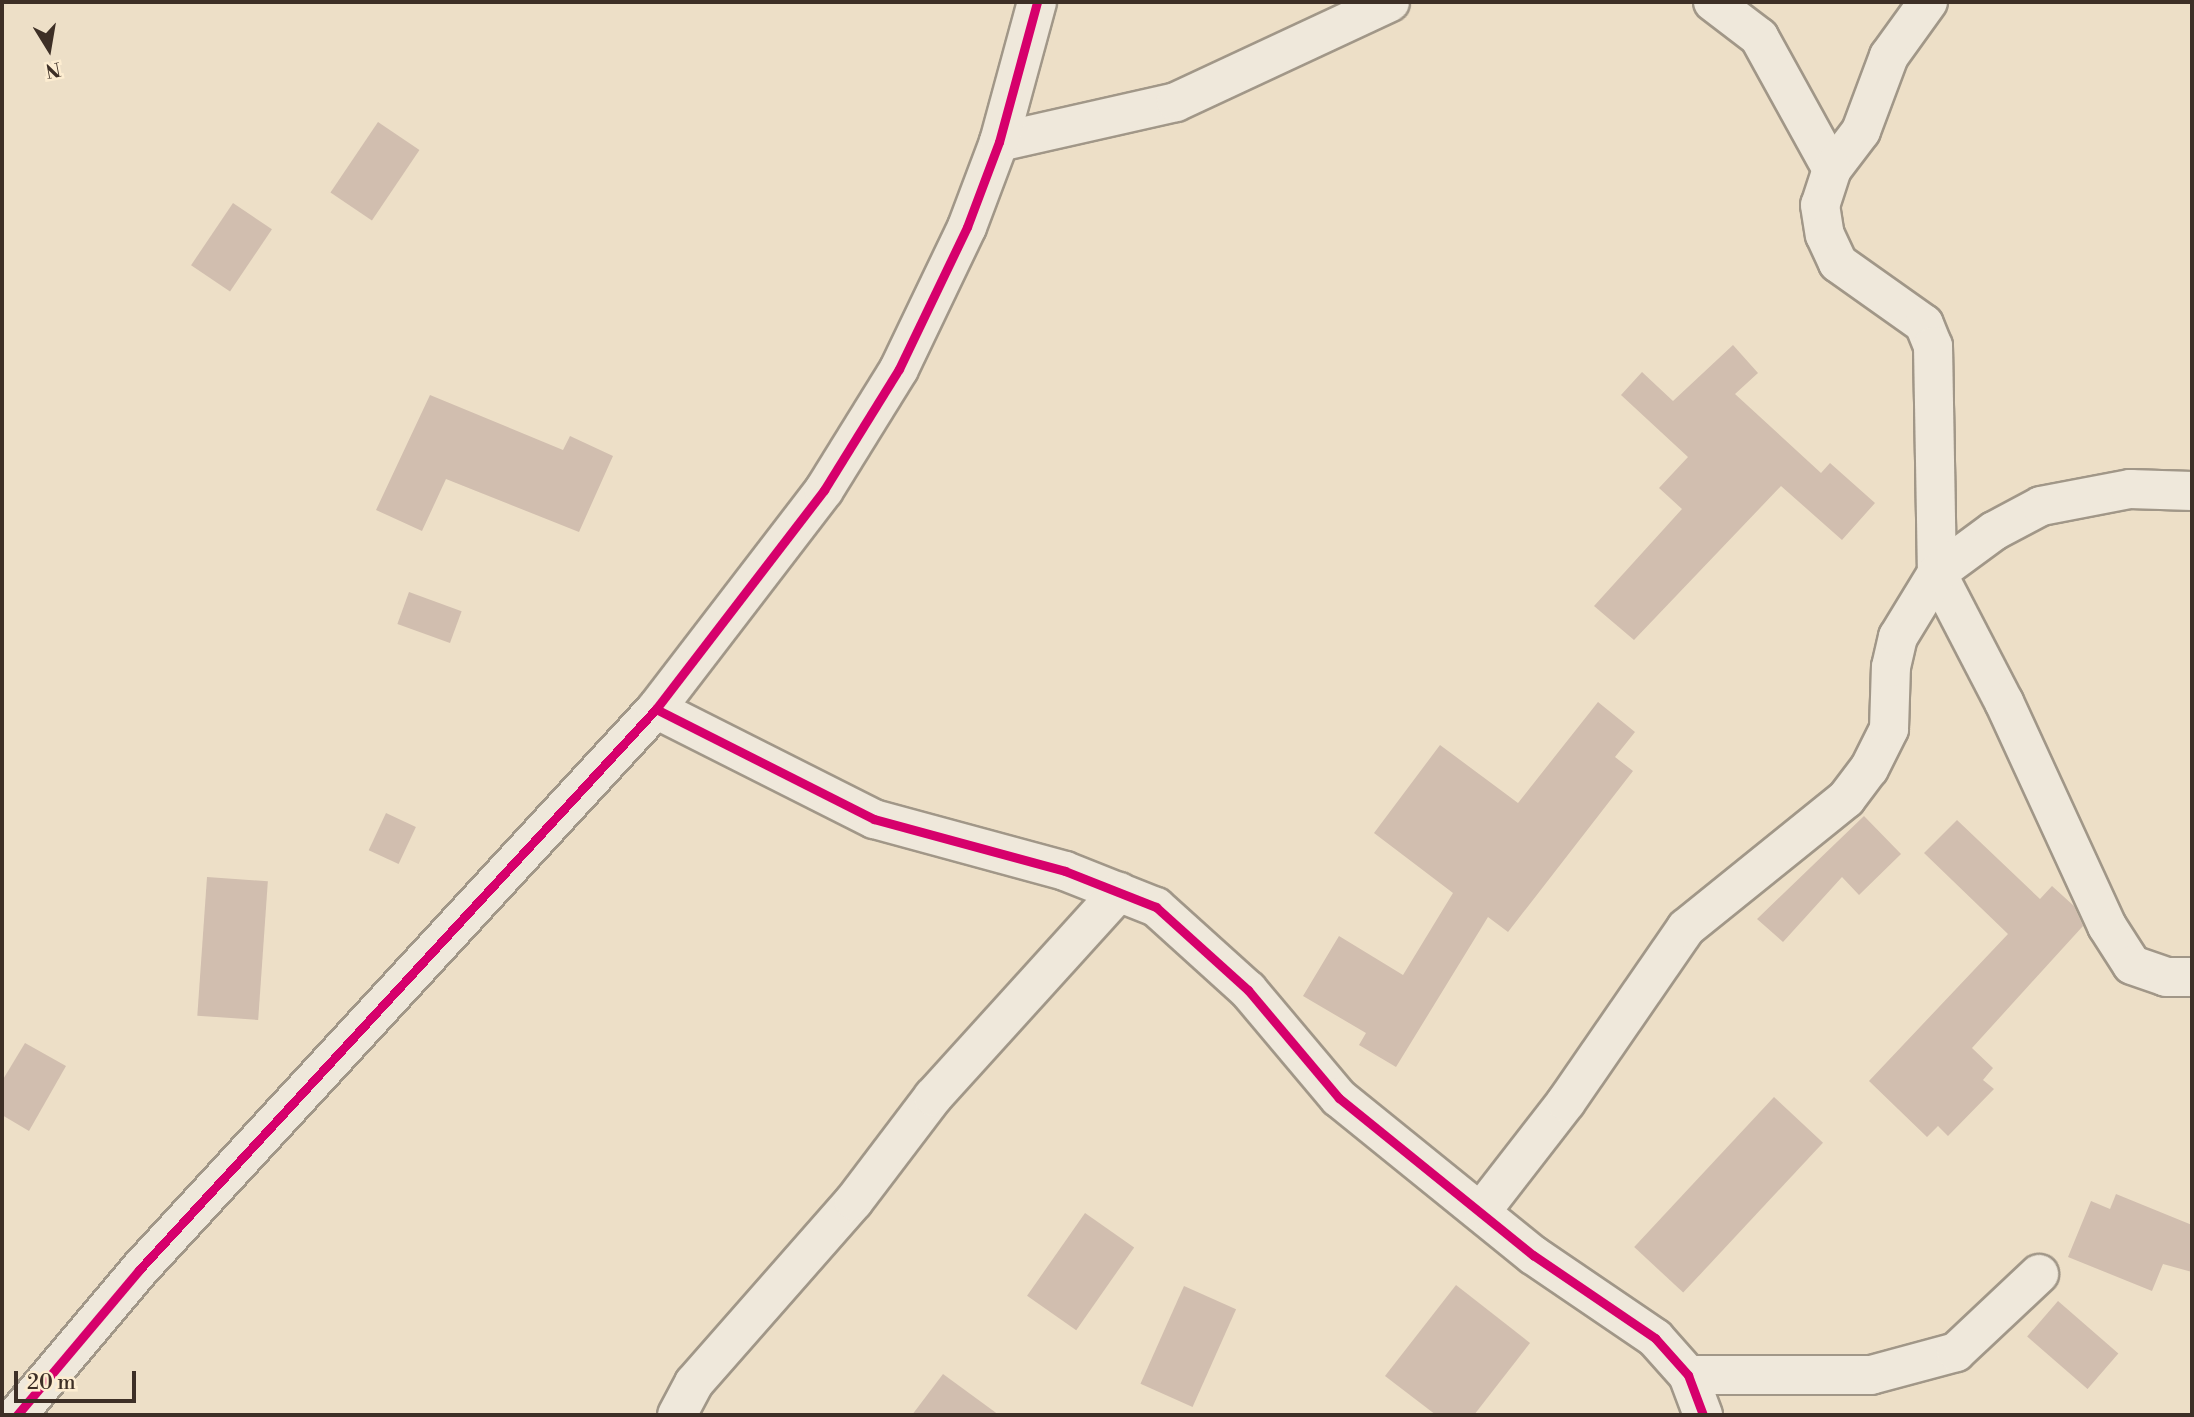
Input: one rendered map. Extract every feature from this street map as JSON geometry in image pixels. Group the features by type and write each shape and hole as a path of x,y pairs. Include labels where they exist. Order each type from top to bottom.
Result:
{"street":[{"path":"17,1415 139,1270 656,709 824,490 899,369 967,227 999,142 1037,2"},
{"path":"999,142 1176,102 1390,2"},
{"path":"1713,2 1759,37 1832,169"},
{"path":"1928,2 1889,56 1861,131 1832,169 1820,205 1825,236 1838,264 1924,324 1933,346 1937,573 2004,702 2106,926 2132,965 2166,977 2192,977"},
{"path":"1483,1209 1566,1101 1686,928 1846,800 1869,769 1889,729 1891,667 1899,637 1937,573 1994,531 2041,506 2130,489 2185,483"},
{"path":"656,709 874,819 1065,871 1156,906 1206,947 1339,1098 1483,1209 1533,1255 1656,1338 1688,1375 1703,1415"},
{"path":"677,1415 694,1383 853,1200 933,1097 1119,892"},
{"path":"1688,1375 1871,1375 1956,1353 2039,1274"}],"building":[{"path":"378,122 419,150 372,220 330,192"},
{"path":"233,203 272,229 230,291 191,265"},
{"path":"1733,345 1758,373 1735,394 1821,473 1830,463 1875,503 1842,540 1781,486 1634,640 1594,606 1682,509 1659,488 1688,457 1621,395 1642,372 1673,401"},
{"path":"430,395 563,450 570,436 613,456 579,532 446,479 422,531 376,510"},
{"path":"409,592 462,611 450,643 397,624"},
{"path":"1598,702 1635,732 1615,757 1633,771 1508,932 1488,917 1396,1067 1359,1045 1366,1033 1303,996 1339,936 1403,975 1453,893 1374,833 1440,745 1518,803"},
{"path":"386,813 416,827 399,864 369,850"},
{"path":"1864,816 1901,854 1859,895 1842,877 1783,942 1757,919"},
{"path":"1957,820 2040,899 2052,886 2074,906 2083,926 1972,1048 1993,1068 1983,1080 1994,1089 1948,1136 1938,1126 1927,1137 1869,1081 2008,934 1924,853"},
{"path":"207,877 268,881 258,1020 197,1016"},
{"path":"25,1043 66,1066 29,1131 2,1115 2,1081"},
{"path":"1774,1097 1823,1143 1683,1293 1634,1247"},
{"path":"2116,1194 2192,1225 2192,1272 2163,1264 2152,1291 2068,1257 2091,1201 2110,1209"},
{"path":"1085,1213 1134,1247 1076,1330 1027,1296"},
{"path":"1456,1285 1530,1343 1474,1415 1436,1415 1385,1376"},
{"path":"1184,1286 1236,1309 1193,1407 1140,1384"},
{"path":"2058,1301 2118,1353 2088,1389 2027,1336"},
{"path":"943,1374 999,1415 912,1415"}],"cycle path":[{"path":"17,1415 139,1270 656,709 824,490 899,369 967,227 999,142 1037,2"},
{"path":"656,709 874,819 1065,871 1156,907 1248,990 1339,1098 1533,1255 1655,1338 1688,1375 1703,1415"}]}
